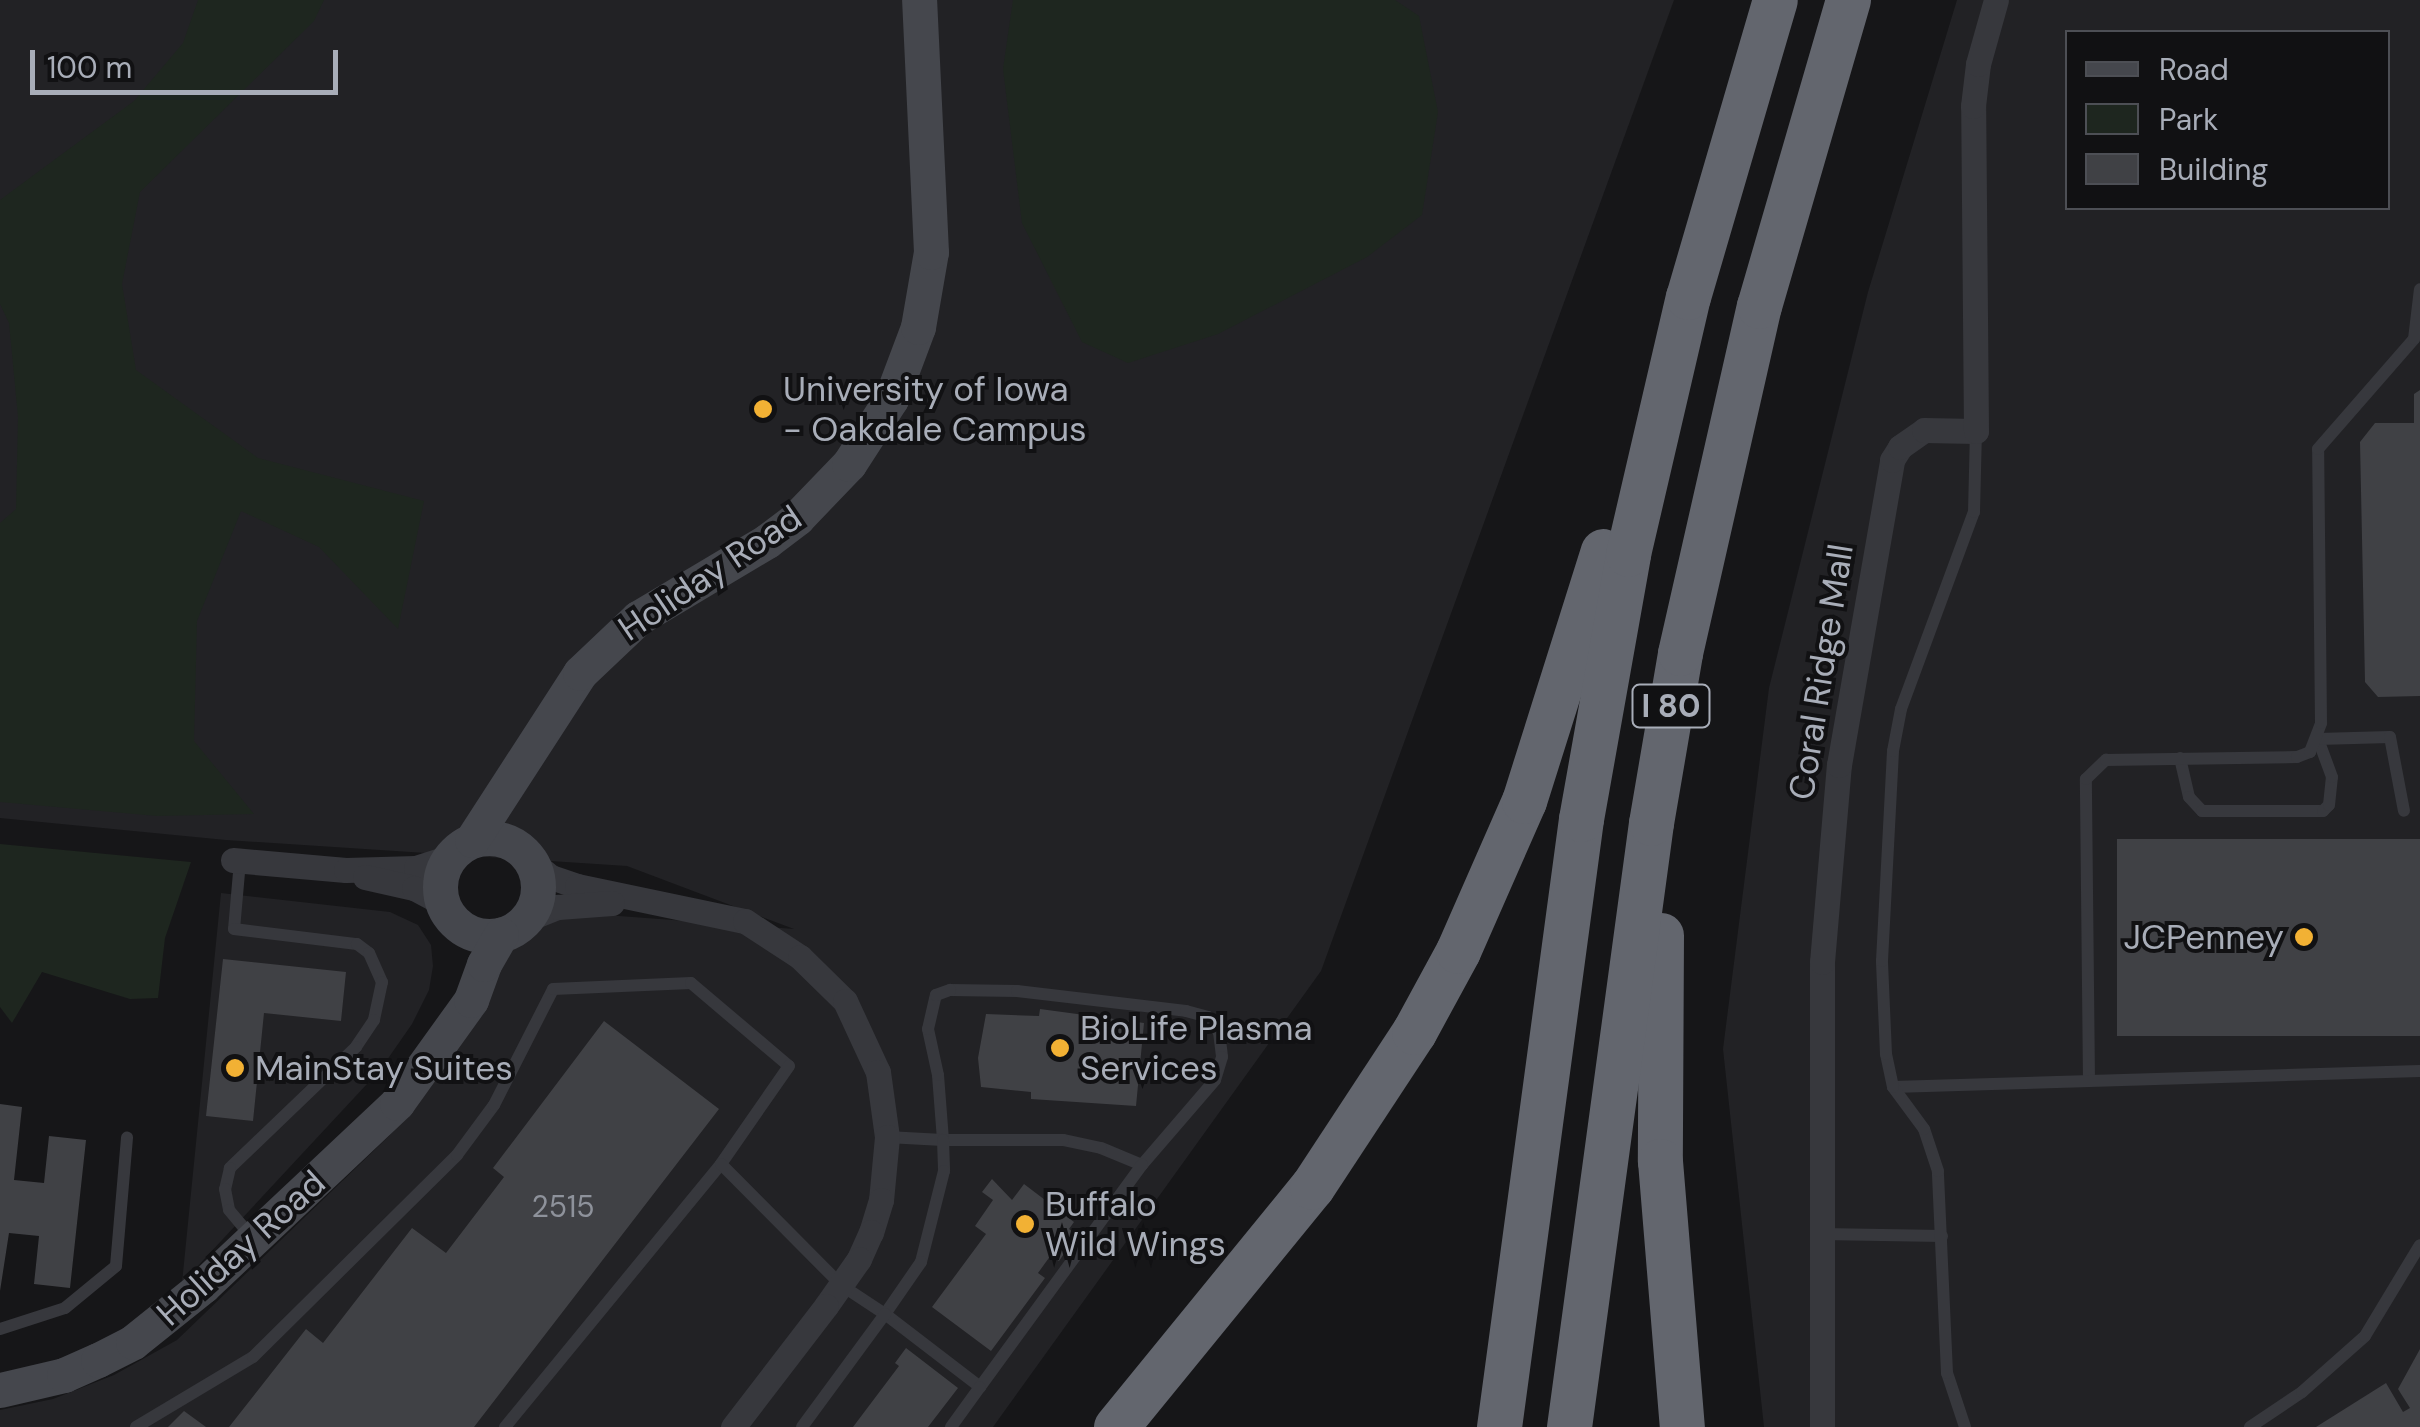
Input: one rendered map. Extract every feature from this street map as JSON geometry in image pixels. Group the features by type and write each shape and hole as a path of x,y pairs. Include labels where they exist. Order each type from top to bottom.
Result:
{"highway":[{"name":"I 80","path":"1498,1427 1594,734 1658,420 1716,196 1775,0"},
{"name":"I 80","path":"1569,1427 1651,823 1680,653 1759,306 1848,0"},
{"path":"1116,1427 1312,1187 1379,1090 1458,951 1530,784 1716,196"},
{"path":"1682,1427 1660,1161 1659,958 1674,803 1718,477"}],"street":[{"name":"Holiday Road","path":"439,1045 458,978 460,948 441,876 536,735 580,673 638,618 768,541 824,493 872,432 890,399 918,328 931,252 919,0"},
{"path":"1976,432 1974,106 1978,64 1996,0"},
{"name":"Coral Ridge Mall","path":"1822,1427 1822,962 1830,847 1848,700 1892,460 1900,446 1924,430 1976,432"},
{"name":"Holiday Road","path":"0,1390 64,1374 132,1342 171,1314 381,1121 471,1000 484,964 538,888 525,854 518,805 536,735"},
{"path":"236,861 346,870 416,868 461,849 502,839 551,877 634,901 688,907 745,921 824,978 845,1001 862,1032 886,1102 888,1137 881,1200 871,1232 842,1284 733,1427"},
{"path":"346,870 414,888 472,933 513,927 558,907 634,901"}],"lane":[{"path":"2180,758 2189,797 2202,811 2323,811 2330,804 2332,777 2318,739 2318,449 2414,340 2420,288"},
{"path":"1965,1427 1948,1374 1942,1236 1932,1149 1893,1087 1886,1054 1882,961 1893,751 1901,709 1974,512 1976,432"},
{"path":"2318,739 2390,737 2404,811"},
{"path":"2089,1081 2086,780 2106,760 2297,756 2310,752 2318,739"},
{"path":"236,861 234,929 357,944 368,953 382,982 374,1020 356,1047 230,1168 225,1188 229,1210 253,1239"},
{"path":"136,1427 253,1357 457,1155 494,1105 553,988 691,983 789,1066 721,1164 504,1427"},
{"path":"802,1427 921,1262 944,1171 938,1075 928,1029 936,995 950,990 1017,991 1208,1017 1220,1032 1222,1046 1215,1080 1142,1165 951,1427"},
{"path":"1893,1087 2420,1072"},
{"path":"0,1329 66,1308 116,1266 128,1137"},
{"path":"888,1137 1063,1140 1101,1148 1142,1165"},
{"path":"721,1164 842,1284 980,1388"},
{"path":"1822,1234 1942,1236"},
{"path":"2250,1427 2302,1392 2365,1336 2420,1244"}],"shaded area":[{"name":"University of Iowa - Oakdale Campus","path":"0,0 1674,0 1321,971 993,1427 0,1427 0,1410 53,1399 114,1375 177,1340 389,1136 430,1088 463,1038 499,955 528,932 565,912 794,929 627,866 226,840 0,818"},
{"path":"1957,0 2420,0 2420,1427 1764,1427 1723,1049 1769,688 1868,292"},
{"path":"221,893 390,912 418,925 431,945 433,966 429,990 412,1024 380,1070 182,1283"}],"green space":[{"path":"198,0 324,0 314,21 140,192 122,284 136,370 258,458 424,501 398,629 319,547 241,511 197,621 194,741 254,814 157,816 0,802 0,523 16,509 18,417 9,323 0,304 0,200 134,101 183,43"},
{"path":"1013,0 1395,0 1419,16 1438,112 1422,215 1367,257 1218,334 1128,363 1082,342 1022,223 1003,69"},
{"path":"0,844 191,862 165,938 158,998 130,999 42,972 12,1023 0,1007"}],"building":[{"path":"2420,390 2420,696 2378,697 2365,682 2360,442 2375,423 2414,423 2414,394"},
{"path":"2117,839 2420,839 2420,1036 2117,1036"},
{"name":"MainStay Suites","path":"223,959 346,972 341,1021 264,1013 253,1121 206,1116"},
{"name":"BioLife Plasma Services","path":"1040,1009 1144,1023 1136,1106 1031,1099 1031,1092 981,1087 978,1058 986,1014 1039,1016"},
{"path":"604,1021 719,1109 474,1427 229,1427 306,1329 323,1343 412,1228 446,1253 504,1177 493,1168"},
{"path":"0,1104 22,1107 14,1180 44,1183 49,1136 86,1140 70,1288 34,1284 39,1236 9,1233 0,1291"},
{"path":"992,1179 1012,1200 1024,1184 1074,1222 1069,1229 1077,1235 1059,1261 1051,1255 1038,1273 1045,1278 991,1351 932,1307 986,1234 975,1226 993,1200 982,1192"},
{"path":"906,1348 958,1388 928,1427 853,1427 899,1366 895,1363"},
{"path":"2420,1349 2420,1427 2316,1427 2386,1383 2403,1412 2410,1408 2398,1389"},
{"path":"184,1411 206,1427 168,1427"}],"place":[{"name":"University of Iowa - Oakdale Campus","path":"763,409"},
{"name":"JCPenney","path":"2304,937"},
{"name":"BioLife Plasma Services","path":"1060,1048"},
{"name":"MainStay Suites","path":"235,1068"},
{"name":"Buffalo Wild Wings","path":"1025,1224"}]}
